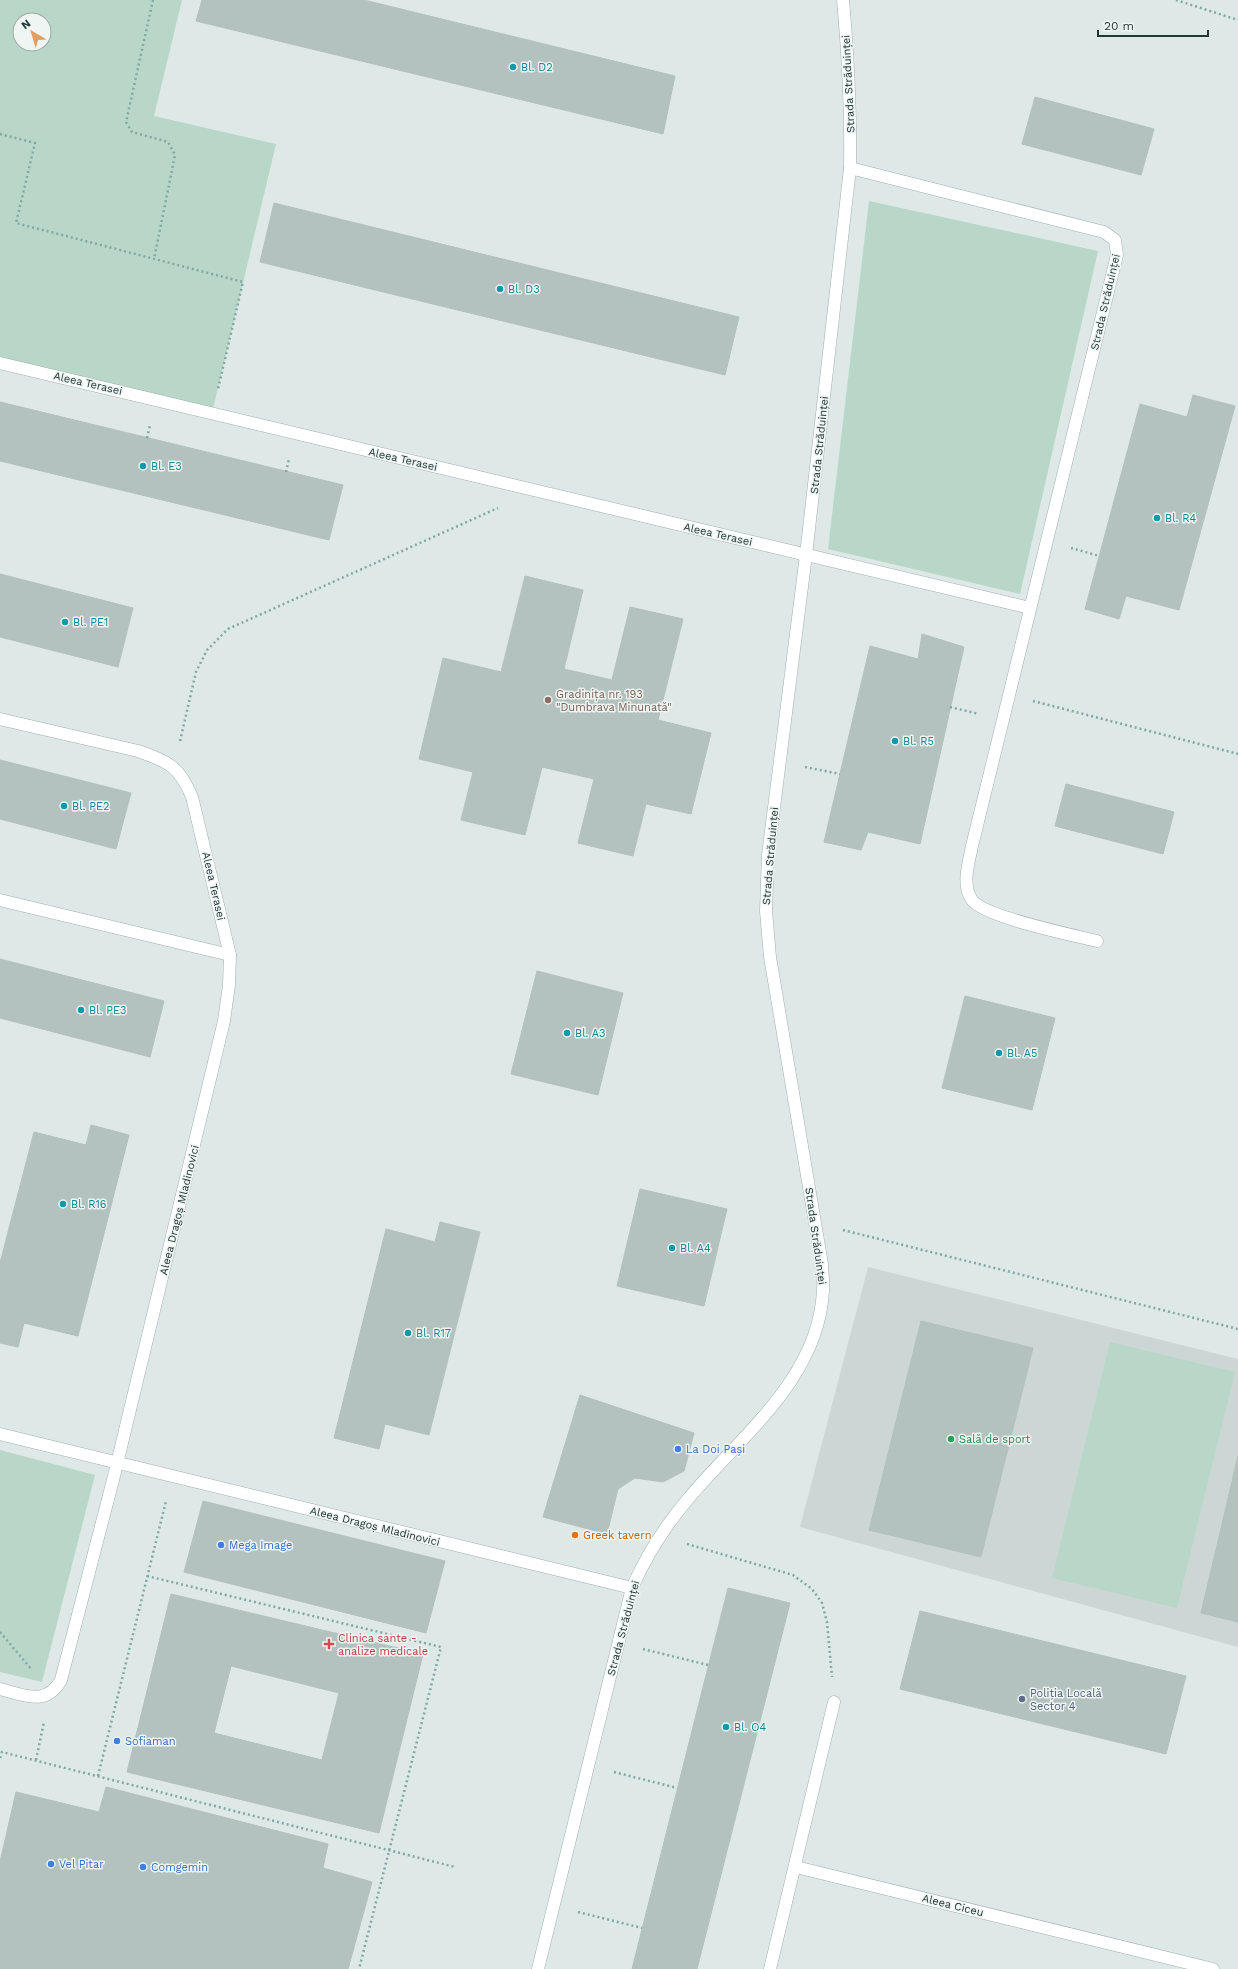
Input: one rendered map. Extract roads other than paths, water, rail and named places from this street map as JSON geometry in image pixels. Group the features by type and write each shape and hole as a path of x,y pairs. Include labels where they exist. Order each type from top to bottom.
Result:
{"street":[{"name":"Strada Străduinței","path":"538,1969 632,1588 642,1565 660,1536 688,1499 788,1388 801,1366 820,1318 824,1290 816,1223 770,957 766,910 768,855 806,555 850,168 850,106 843,0"},
{"name":"Strada Străduinței","path":"850,168 1104,232 1115,240 1118,255 972,846 966,882 972,900 993,914 1097,941"},
{"name":"Aleea Terasei","path":"0,363 806,555"},
{"path":"806,555 1030,608"},
{"name":"Aleea Terasei","path":"0,720 138,751 159,758 174,767 185,781 192,797 230,955"},
{"path":"0,900 230,955"},
{"name":"Aleea Dragoș Mladinovici","path":"0,1689 33,1698 50,1694 61,1680 118,1463 224,1021 229,985 230,955"},
{"name":"Aleea Dragoș Mladinovici","path":"0,1434 632,1588"},
{"path":"770,1969 796,1867 834,1702"},
{"name":"Aleea Ciceu","path":"796,1867 1213,1969"}],"place":[{"name":"Bl. D2","path":"513,67"},
{"name":"Bl. D3","path":"500,289"},
{"name":"Bl. E3","path":"143,466"},
{"name":"Bl. R4","path":"1157,518"},
{"name":"Bl. PE1","path":"65,622"},
{"name":"Gradinița nr. 193 \"Dumbrava Minunată\"","path":"548,700"},
{"name":"Bl. R5","path":"895,741"},
{"name":"Bl. PE2","path":"64,806"},
{"name":"Bl. PE3","path":"81,1010"},
{"name":"Bl. A3","path":"567,1033"},
{"name":"Bl. A5","path":"999,1053"},
{"name":"Bl. R16","path":"63,1204"},
{"name":"Bl. A4","path":"672,1248"},
{"name":"Bl. R17","path":"408,1333"},
{"name":"Sală de sport","path":"951,1439"},
{"name":"La Doi Pași","path":"678,1449"},
{"name":"Greek tavern","path":"575,1535"},
{"name":"Mega Image","path":"221,1545"},
{"name":"Clinica sante - analize medicale","path":"329,1644"},
{"name":"Poliția Locală Sector 4","path":"1022,1699"},
{"name":"Bl. O4","path":"726,1727"},
{"name":"Sofiaman","path":"117,1741"},
{"name":"Vel Pitar","path":"51,1864"},
{"name":"Comgemin","path":"143,1867"}]}
